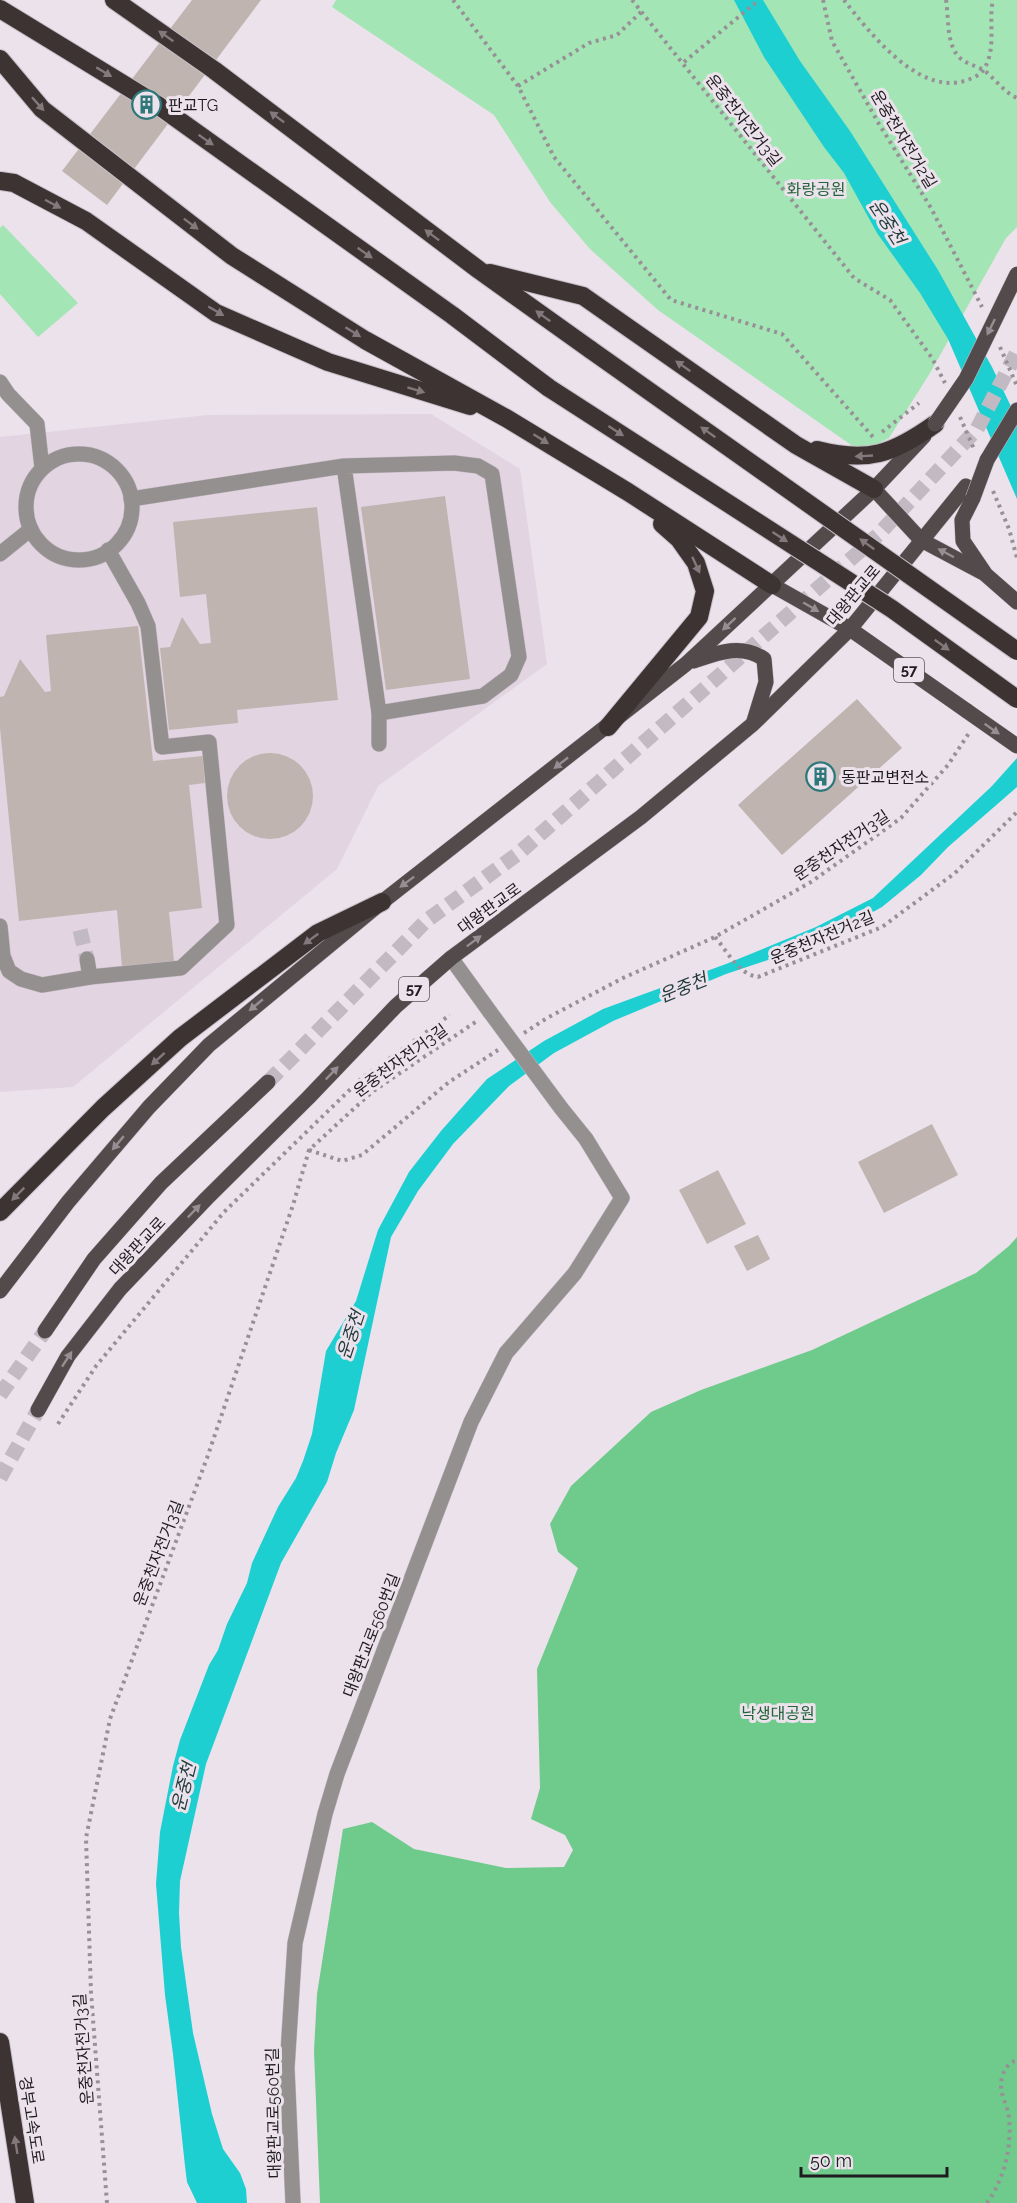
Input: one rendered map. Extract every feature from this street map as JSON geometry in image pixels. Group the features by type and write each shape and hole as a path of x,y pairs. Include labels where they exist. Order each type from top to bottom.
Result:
{"highway":[{"path":"114,0 214,70 479,270 1017,651"},
{"path":"0,9 159,106 452,315 549,388 892,609 1017,699"},
{"path":"0,59 42,109 232,256 365,340 506,418 628,492 772,585"},
{"path":"0,181 14,183 86,221 216,313 328,362 506,418"},
{"path":"479,270 583,296 796,445 874,489"},
{"path":"796,445 835,455 878,455 907,444 935,424"},
{"path":"608,727 699,617 705,591 696,563 679,539 628,492"},
{"path":"0,1212 104,1108 180,1038 318,933 382,902"},
{"name":"경부고속도로","path":"0,2042 25,2203"}],"main road":[{"path":"0,1291 68,1202 149,1107 209,1045 382,902 686,664 874,489 935,424 966,379 1017,274"},
{"path":"1017,410 982,456 962,520 963,541 985,574 1017,602"},
{"path":"874,489 921,540 985,574"},
{"name":"대왕판교로","path":"38,1410 68,1356 120,1289 396,1006 451,958 641,818 753,724 850,629 921,540 969,492"},
{"path":"772,585 850,629"},
{"name":"57","path":"850,629 971,718 1017,746"},
{"path":"686,664 725,650 754,652 764,659 766,682 753,724"},
{"name":"대왕판교로","path":"45,1331 94,1259 161,1183 268,1082"}],"lane":[{"path":"0,382 8,394 37,424 42,468"},
{"path":"75,453 93,455 110,463 123,476 131,498 132,511 127,529 117,544 102,555 86,559 69,559 53,553 40,543 31,530 26,514 26,497 32,481 42,468 57,458 75,453"},
{"path":"131,498 344,466 454,463 478,466 492,474 519,657 511,675 483,696 379,713"},
{"path":"344,466 379,713 379,744"},
{"path":"0,554 31,530"},
{"path":"0,926 3,956 9,971 21,979 42,985 90,977 181,968 227,925 210,742 162,747 148,626 138,603 108,550"},
{"path":"451,958 490,1012"},
{"path":"87,959 90,977"},
{"name":"대왕판교로560번길","path":"293,2203 287,2068 295,1944 324,1814 337,1774 471,1422 506,1353 575,1273 622,1198 586,1139 490,1012"}],"path":[{"path":"453,0 518,86 554,157 671,300 782,334 874,438 919,403"},
{"name":"운중천자전거3길","path":"632,0 684,62 854,278 890,300 932,358 948,391"},
{"path":"684,62 759,0"},
{"name":"운중천자전거2길","path":"823,0 832,40 879,124 931,208 973,288"},
{"path":"844,0 885,48 928,79 949,84 970,80 984,70 991,50 993,0"},
{"path":"946,0 951,40 958,57 974,68 984,70 993,81 1017,99"},
{"path":"518,86 589,43 617,35 641,12"},
{"path":"958,411 982,456"},
{"path":"989,484 1009,530 1017,558"},
{"name":"운중천자전거3길","path":"732,957 715,937 811,882 901,818 948,765 971,718"},
{"name":"운중천자전거2길","path":"732,957 742,971 749,976 758,977 882,927 955,873 1017,812"},
{"name":"운중천자전거3길","path":"107,2203 91,1993 86,1838 110,1719 207,1458 309,1150 372,1092 490,1012"},
{"path":"58,1424 96,1366 224,1212 362,1078 450,1015"},
{"path":"987,2203 1002,2177 1007,2157 1009,2116 1001,2088 1003,2073 1011,2061 1017,2060"}],"shaded area":[{"path":"431,414 520,469 547,664 378,786 337,869 73,1087 0,1092 0,437 208,415"}],"green space":[{"name":"화랑공원","path":"336,0 1017,0 1017,227 1006,238 930,373 889,438 869,448 854,447 658,310 590,249 550,202 494,115 332,7"},
{"path":"3,225 78,303 38,337 0,294 0,228"},
{"name":"낙생대공원","path":"1017,1237 1017,2203 320,2203 314,2051 317,1994 343,1829 372,1822 414,1849 506,1868 564,1867 573,1850 565,1835 531,1819 540,1788 537,1669 578,1568 558,1552 550,1524 571,1486 651,1412 701,1390 812,1350 976,1273"}],"water":[{"name":"운중천","path":"734,0 763,0 800,61 850,131 938,270 992,367 1017,419 1017,499 948,339 920,293 877,233 844,173 764,57"},
{"name":"운중천","path":"1017,758 1017,787 948,847 921,875 882,907 786,954 726,974 613,1021 554,1053 509,1086 453,1144 418,1191 391,1237 354,1410 327,1482 281,1563 206,1764 180,1881 181,1947 193,2033 212,2114 223,2149 240,2173 246,2189 247,2203 197,2203 187,2182 165,1995 156,1884 160,1832 173,1766 180,1740 209,1665 218,1650 227,1624 247,1583 252,1563 303,1461 312,1434 326,1351 356,1301 378,1230 409,1172 441,1131 487,1079 544,1041 603,1009 726,964 816,927 873,898 992,786"}],"building":[{"name":"판교TG","path":"192,0 261,0 107,205 62,171"},
{"path":"445,496 470,679 386,690 361,507"},
{"path":"317,507 338,700 237,710 238,723 169,730 160,648 170,647 182,617 200,644 211,643 206,594 180,597 173,522"},
{"path":"138,626 153,761 203,756 205,783 189,785 202,908 169,912 174,961 122,967 117,910 19,921 0,728 0,697 4,696 20,659 45,692 51,691 46,635"},
{"name":"동판교변전소","path":"857,699 902,748 782,855 738,805"},
{"path":"270,753 294,760 306,772 313,796 306,820 294,832 270,839 246,832 234,820 227,796 234,772 246,760"},
{"path":"932,1124 958,1175 884,1213 858,1162"},
{"path":"718,1170 746,1224 707,1244 679,1190"},
{"path":"758,1235 770,1259 747,1271 734,1246"}],"tunnel":[{"path":"268,1082 426,921 519,853 878,535 977,429 1017,352"},
{"path":"80,930 87,959"},
{"path":"0,1395 45,1331"},
{"path":"0,1478 38,1410"}],"place":[{"name":"판교TG","path":"147,105"},
{"name":"동판교변전소","path":"820,777"}]}
